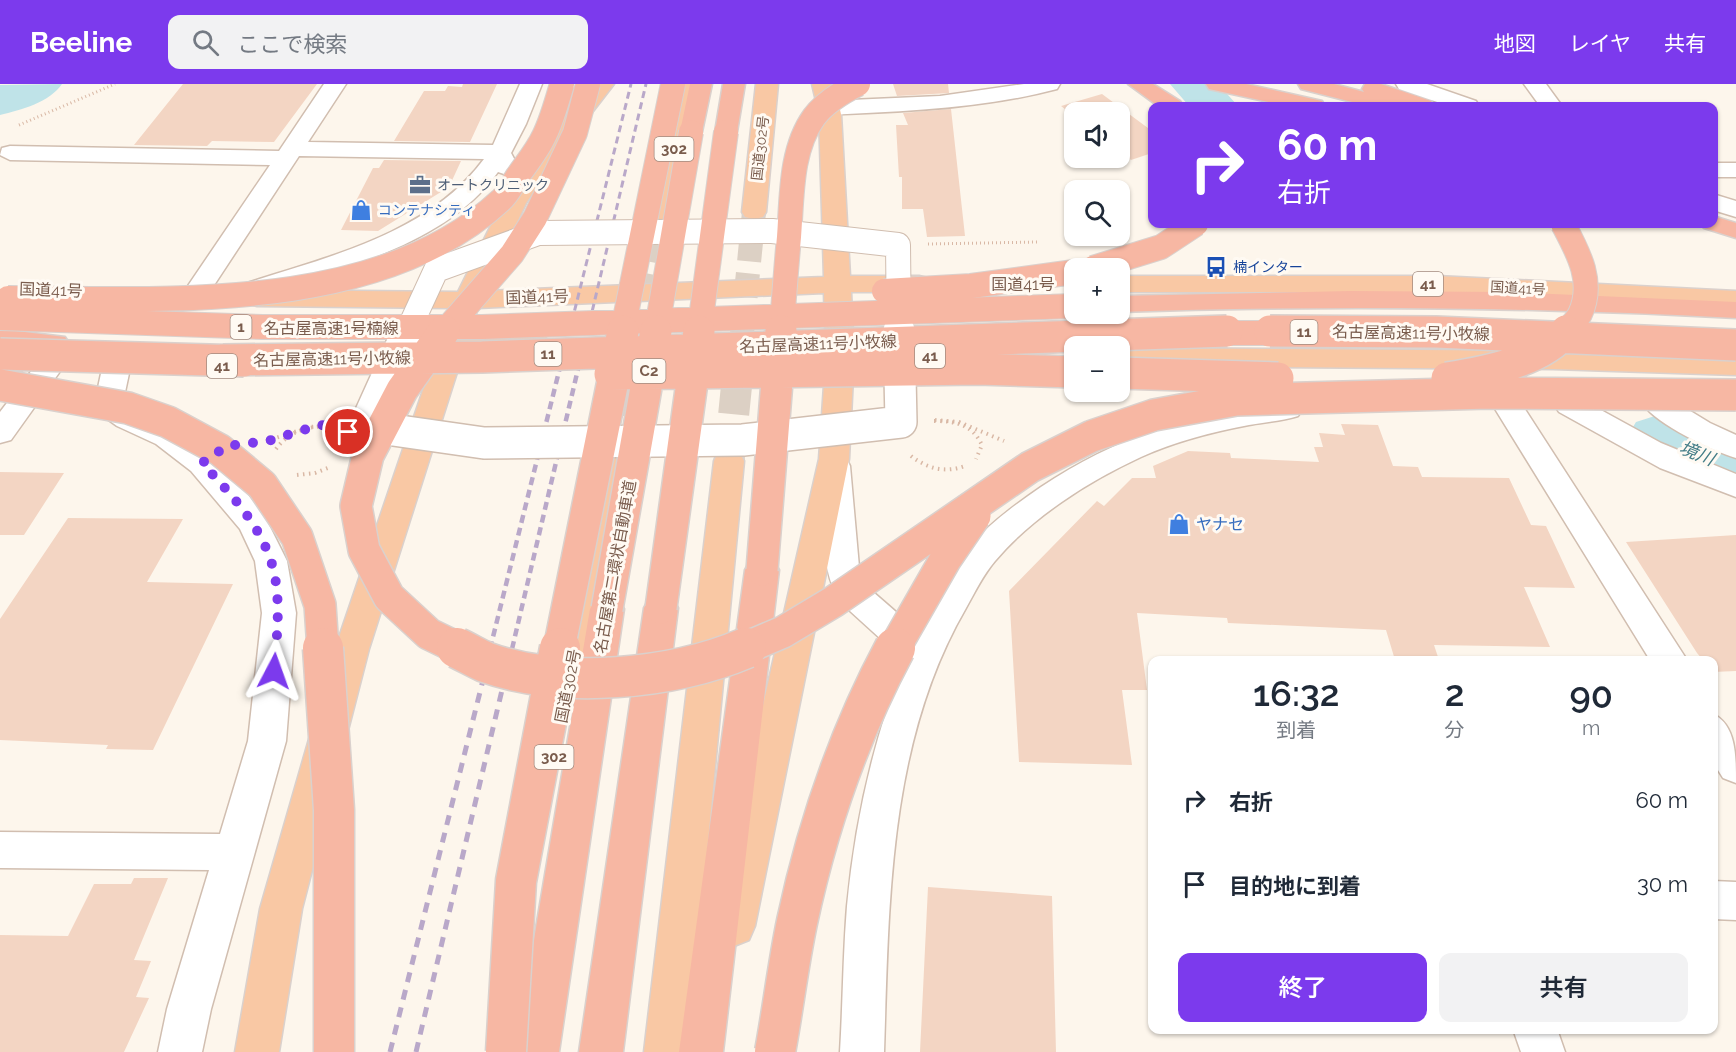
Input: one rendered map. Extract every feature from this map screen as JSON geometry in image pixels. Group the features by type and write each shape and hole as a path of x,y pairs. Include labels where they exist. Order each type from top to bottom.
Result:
{"highway":[{"path":"0,298 189,297 262,292 330,283 389,266 454,237 502,199 545,133 562,84"},
{"path":"588,84 575,133 535,218 512,254 439,337 402,390 368,455 356,506 364,550 389,597 429,634 486,662 552,677 632,677 719,659 783,633 834,602 1030,467 1092,436 1154,415 1236,400 1489,393 1736,394"},
{"path":"257,1052 281,909 352,649 420,450 443,367 469,316 499,231 520,194 603,84"},
{"path":"506,1052 516,881 577,555 673,84"},
{"name":"302","path":"661,215 686,84"},
{"name":"名古屋第二環状自動車道","path":"537,1052 606,609 701,84"},
{"path":"601,1052 734,84"},
{"name":"国道302号","path":"754,212 767,84"},
{"path":"716,1052 736,913 812,571 834,459 840,344 828,108 824,84"},
{"path":"701,1052 762,570 794,175 798,154 815,116 844,91 858,84"},
{"path":"1139,84 1166,102"},
{"path":"1217,84 1296,102"},
{"path":"1309,84 1376,102"},
{"path":"1357,84 1411,102"},
{"path":"1718,225 1736,231"},
{"path":"1130,258 1147,254 1192,228"},
{"path":"1130,373 1394,381 1455,377 1515,363 1539,353 1553,343 1568,332 1578,317 1587,283 1586,269 1582,255 1565,228"},
{"path":"469,316 971,286 1064,273"},
{"name":"国道41号","path":"0,288 232,297 469,316 837,284 1064,284"},
{"name":"国道41号","path":"1130,284 1437,284 1736,300"},
{"name":"名古屋高速11号小牧線","path":"1130,304 1356,298 1493,299 1736,310"},
{"name":"名古屋高速11号小牧線","path":"469,316 1064,306"},
{"path":"469,316 466,333 479,340 494,342 840,344"},
{"name":"名古屋高速1号楠線","path":"0,318 263,327 469,316"},
{"name":"名古屋高速11号小牧線","path":"211,363 482,357 1232,331 1436,332 1736,345"},
{"path":"0,338 36,340 211,363 465,376 978,369 1064,372"},
{"name":"41","path":"0,362 443,367 840,344 1019,357 1064,357"},
{"name":"1","path":"0,354 211,363"},
{"path":"1130,357 1553,360 1736,366"},
{"path":"0,385 128,408 168,422 220,450 262,485 297,537 320,605 330,741 334,810 334,1052"},
{"path":"666,1052 729,461"},
{"name":"国道302号","path":"495,1052 614,462"},
{"path":"775,1052 801,906 845,760 901,631 947,554 990,495"}],"street":[{"path":"194,296 335,84"},
{"path":"232,297 396,240 440,215 477,183 499,152 521,111 530,87 581,84"},
{"path":"828,108 935,102 1001,94 1049,84"},
{"path":"1407,84 1457,102"},
{"path":"1535,84 1548,102"},
{"path":"10,153 499,152"},
{"path":"499,152 520,194"},
{"path":"1718,170 1736,170"},
{"path":"1718,203 1736,210"},
{"path":"760,231 898,245 901,422 743,440 484,442 352,426 436,270 538,233 760,231"},
{"path":"0,433 52,363"},
{"path":"117,364 110,397 113,409 127,419 167,437 202,463 253,523 272,561 279,613 267,741 189,1009 180,1052"},
{"path":"862,1052 870,885 884,790 901,718 922,656 947,608 983,553 1022,517 1076,478 1122,452 1181,429 1233,416 1300,407 1412,403 1659,405 1736,400"},
{"path":"1507,404 1666,656"},
{"path":"1569,405 1634,442 1713,479 1736,486"},
{"path":"1659,405 1699,430 1736,447"},
{"path":"834,459 843,567 851,592 922,656"},
{"path":"1718,738 1736,766"},
{"path":"0,850 234,852"},
{"path":"1718,900 1736,901"},
{"path":"1537,1034 1543,1052"}],"path":[{"path":"11,128 115,84"},
{"path":"901,422 961,423 975,432 982,445 977,458 955,470 934,469 926,466 911,456 908,450"},
{"path":"274,457 279,443 302,428 316,425 352,426"},
{"path":"202,463 227,446 268,441 320,425 352,426"},
{"path":"294,475 315,473 333,466"}],"building":[{"path":"183,84 317,84 274,142 212,141 207,146 134,145"},
{"path":"463,84 497,84 470,142 394,141 424,91 445,91 448,86 462,87"},
{"path":"893,84 948,84 949,93 897,96"},
{"path":"1102,94 1113,102 1075,102"},
{"path":"951,109 965,236 927,237 923,209 902,209 902,177 899,177 896,125 908,125 903,113"},
{"path":"1130,115 1148,128 1148,154 1131,160"},
{"path":"384,160 461,161 449,187 378,231 341,230 373,168 379,168"},
{"path":"1341,424 1378,425 1393,466 1418,467 1422,477 1509,478 1531,525 1546,526 1575,588 1524,587 1550,647 1434,645 1438,656 1394,656 1386,630 1228,623 1227,618 1137,613 1147,690 1122,690 1132,765 1019,762 1009,591 1097,501 1104,506 1132,478 1156,478 1153,466 1188,451 1230,453 1231,458 1319,462 1314,447 1323,447 1319,433 1345,435"},
{"path":"0,472 64,473 24,535 0,535"},
{"path":"68,518 183,519 147,582 233,584 153,750 106,749 108,745 0,740 0,619"},
{"path":"1736,535 1736,671 1718,672 1718,656 1700,656 1697,653 1626,542"},
{"path":"134,878 168,878 134,960 151,961 136,997 149,998 124,1052 0,1052 0,935 68,936 94,884 131,884"},
{"path":"928,887 1052,896 1056,1052 920,1052"}],"waterway":[{"path":"0,101 40,84"},
{"name":"境川","path":"1192,84 1211,102"},
{"name":"境川","path":"1658,437 1736,469"}],"tunnel":[{"path":"742,333 754,212"},
{"path":"639,333 661,215"},
{"path":"614,462 639,331"},
{"path":"729,461 742,331"}],"railway":[{"path":"569,333 631,84"},
{"path":"587,333 646,84"},
{"path":"490,649 569,331"},
{"path":"512,649 587,331"},
{"path":"390,1052 491,648"},
{"path":"416,1052 512,648"}],"place":[{"name":"オートクリニック","path":"420,185"},
{"name":"コンテナシティ","path":"361,210"},
{"name":"楠インター","path":"1216,267"},
{"name":"ヤナセ","path":"1179,524"}],"route":[{"path":"274,671 279,613 272,561 253,523 202,463 227,446 268,441 310,427 339,426 348,432"}]}
